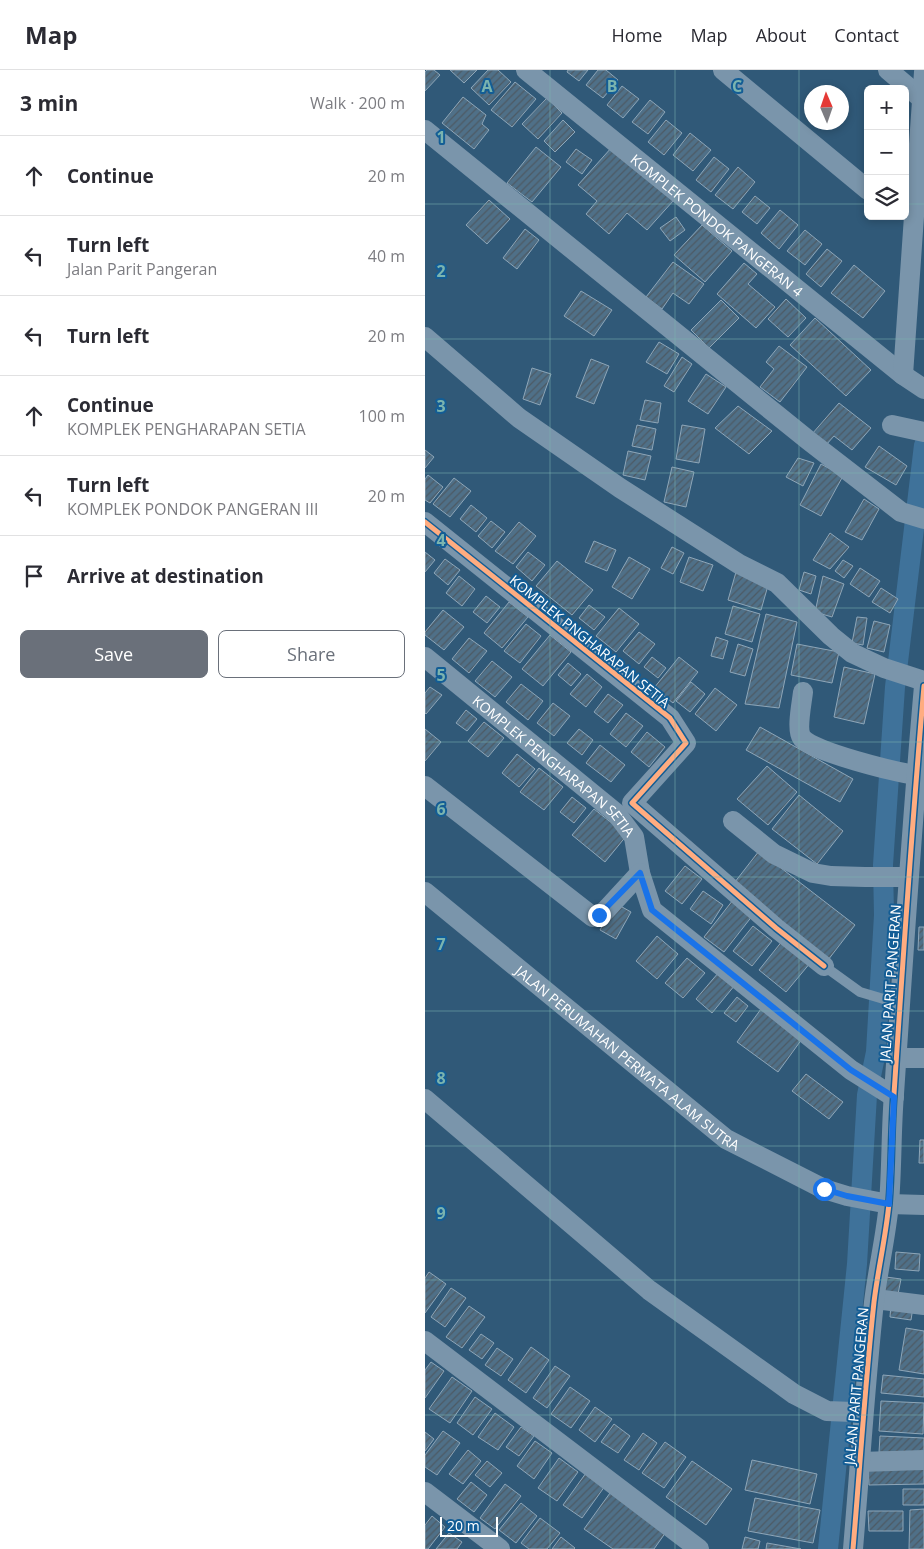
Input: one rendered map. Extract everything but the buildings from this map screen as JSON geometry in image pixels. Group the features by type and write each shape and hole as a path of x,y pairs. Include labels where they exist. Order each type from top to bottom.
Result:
{"street":[{"name":"KOMPLEK PONDOK PANGERAN 4","path":"526,70 913,381"},
{"path":"723,70 864,187"},
{"path":"888,70 922,99"},
{"path":"913,381 915,197 924,72"},
{"path":"425,130 808,440 901,512 924,519"},
{"path":"425,337 519,418 620,488 739,564 777,583 831,636 852,653 921,682"},
{"path":"892,425 918,430"},
{"name":"KOMPLEK PNGHARAPAN SETIA","path":"425,522 669,718 686,743 632,803 776,928 824,966"},
{"name":"KOMPLEK PENGHARAPAN SETIA","path":"425,657 616,813 634,837 640,873 652,910 851,1070 889,1094"},
{"name":"JALAN PARIT PANGERAN","path":"853,1549 860,1462 858,1411 875,1300 884,1203 889,1094 896,1058 894,1005 915,910 903,877 914,783 921,682"},
{"path":"803,692 799,730 802,738 813,745 880,768 914,783"},
{"path":"425,786 593,917 606,910 640,873"},
{"path":"733,821 774,854 813,873 865,878 903,877"},
{"name":"JALAN PERUMAHAN PERMATA ALAM SUTRA","path":"425,892 726,1139 824,1189 847,1196 884,1203 924,1205"},
{"path":"896,1058 924,1058"},
{"path":"425,1099 649,1290 794,1394 827,1411 858,1411"},
{"path":"875,1300 924,1305"},
{"path":"425,1341 699,1549"},
{"path":"860,1462 924,1460"},
{"path":"425,1492 501,1549"}],"lane":[{"path":"824,966 860,992 894,1005"}],"waterway":[{"path":"828,1549 857,1264 867,1095 876,1052 884,915 883,865 895,687 924,445"}],"cycle path":[{"path":"425,522 670,718 686,743 632,803 776,928 824,966"},
{"path":"853,1549 874,1302 889,1203 893,1108 924,686"}],"route":[{"path":"599,915 606,910 640,873 652,910 851,1070 894,1097 889,1204 847,1196 824,1189"}]}
